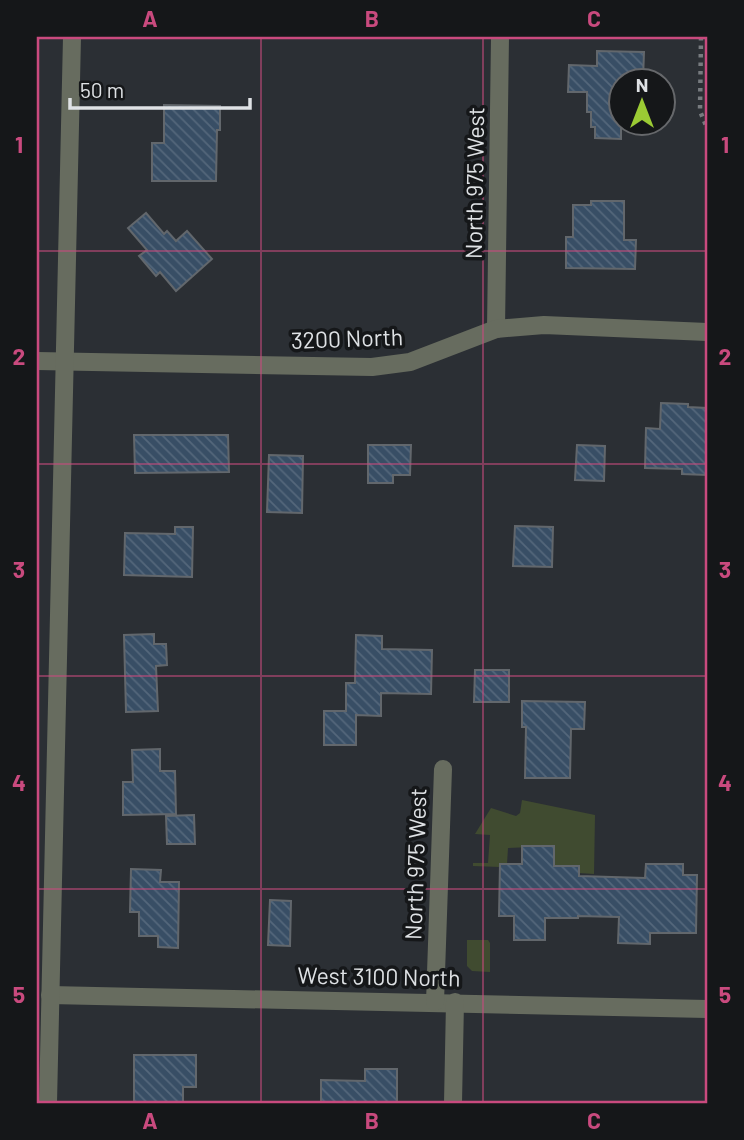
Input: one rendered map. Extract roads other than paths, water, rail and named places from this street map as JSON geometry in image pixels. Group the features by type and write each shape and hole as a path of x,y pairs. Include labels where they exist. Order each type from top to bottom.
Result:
{"street":[{"path":"48,1103 72,37"},
{"name":"North 975 West","path":"496,329 500,37"},
{"name":"3200 North","path":"37,361 372,367 410,362 496,329 544,325 707,332"},
{"name":"North 975 West","path":"435,1002 443,769"},
{"name":"West 3100 North","path":"50,995 707,1009"},
{"path":"453,1103 455,1002"}]}
